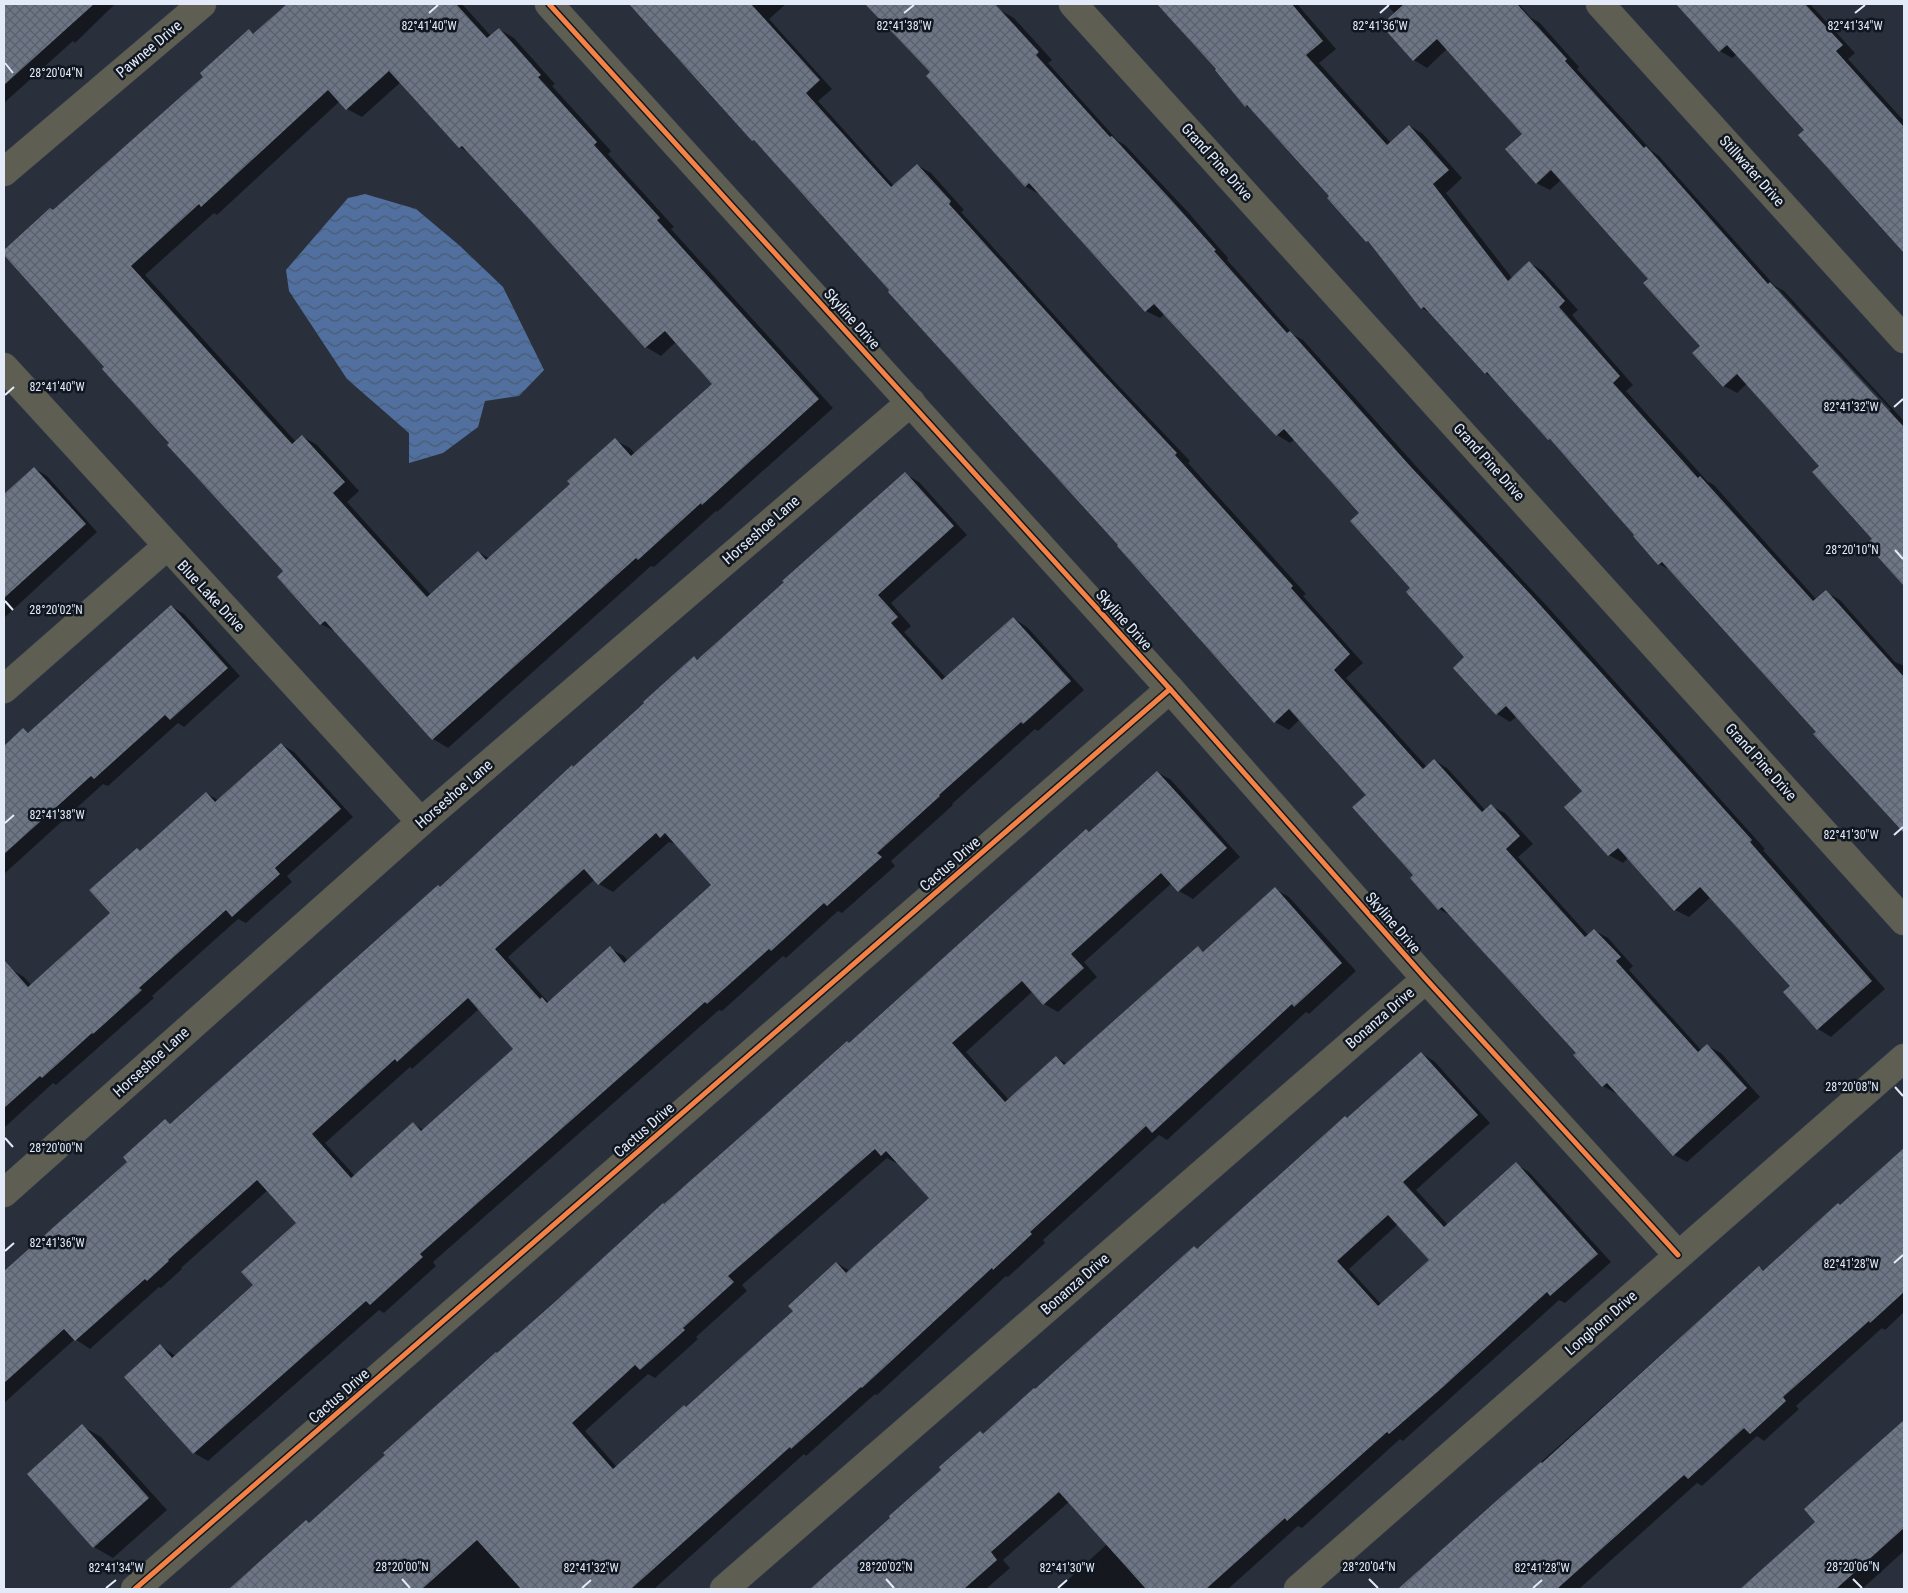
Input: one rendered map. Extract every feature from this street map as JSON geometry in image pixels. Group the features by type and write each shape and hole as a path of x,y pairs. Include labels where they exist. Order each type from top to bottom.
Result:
{"street":[{"name":"Pawnee Drive","path":"4,172 202,4"},
{"name":"Skyline Drive","path":"549,4 1170,689 1426,979 1678,1255"},
{"name":"Grand Pine Drive","path":"1073,4 1904,921"},
{"name":"Stillwater Drive","path":"1600,4 1904,339"},
{"name":"Blue Lake Drive","path":"4,367 166,547 421,822"},
{"name":"Horseshoe Lane","path":"4,1193 421,822 911,402"},
{"path":"4,689 166,547"},
{"name":"Cactus Drive","path":"135,1589 1170,689"},
{"name":"Bonanza Drive","path":"724,1589 1426,979"},
{"name":"Longhorn Drive","path":"1298,1589 1904,1058"}],"water":[{"path":"365,194 416,209 460,246 503,287 544,370 519,396 485,401 478,427 443,453 409,463 409,433 347,379 289,291 286,270 348,198"}],"building":[{"path":"4,4 94,4 4,85"},
{"path":"287,4 456,4 487,38 499,28 541,75 538,77 597,142 594,145 660,218 657,220 819,399 702,505 701,503 638,560 636,558 432,740 325,621 320,625 277,577 283,571 167,445 169,443 102,369 104,367 4,255 4,250 50,208 53,210 203,77 200,73 249,29 253,34","holes":["389,71 459,148 462,146 645,348 665,331 712,384 631,456 615,438 567,481 570,484 486,560 478,551 427,597 333,493 345,482 302,435 292,444 131,266 199,204 201,207 328,90 346,110"]},
{"path":"629,4 751,4 820,80 806,93 891,187 917,164 951,201 949,204 1177,453 1175,455 1293,586 1291,588 1350,654 1334,670 1423,769 1434,759 1482,812 1491,804 1520,836 1506,849 1585,937 1594,929 1621,957 1616,961 1698,1052 1707,1044 1747,1088 1673,1156 1607,1083 1602,1087 1573,1055 1576,1053 1442,907 1438,910 1410,878 1413,875 1352,807 1366,795 1289,709 1274,723 1118,545 888,292 889,290 754,140 752,141"},
{"path":"865,4 995,4 1039,52 1036,55 1110,137 1112,136 1173,202 1287,333 1290,331 1410,466 1532,596 1752,840 1750,842 1872,981 1817,1030 1783,992 1790,986 1700,887 1674,911 1618,848 1608,856 1564,807 1582,791 1506,706 1496,715 1453,668 1464,657 1406,592 1410,588 1350,521 1359,513 1284,429 1276,436 1154,304 1145,312 1029,183 1025,187 926,76 930,72"},
{"path":"1157,4 1292,4 1323,41 1306,55 1387,145 1409,125 1449,170 1433,184 1508,281 1529,261 1565,301 1559,307 1620,376 1613,383 1698,478 1700,476 1813,601 1826,590 1904,677 1904,833 1813,734 1816,732 1662,562 1658,565 1550,439 1548,440 1487,372 1485,374 1424,307 1421,309 1368,241 1366,242 1327,198 1329,196 1247,105 1245,107 1216,69"},
{"path":"1404,4 1517,4 1567,59 1565,61 1644,148 1646,146 1768,284 1770,282 1904,427 1904,586 1866,544 1872,539 1812,472 1819,466 1737,374 1723,387 1692,353 1700,346 1643,283 1648,279 1551,170 1536,184 1505,149 1522,134 1437,39 1413,61 1381,25"},
{"path":"1676,4 1805,4 1843,45 1836,51 1904,127 1904,253 1798,135 1804,130 1727,45 1719,52"},
{"path":"34,467 86,524 4,598 4,494"},
{"path":"905,472 954,526 878,595 898,617 891,623 942,680 1013,617 1071,681 1023,724 1021,722 939,795 877,853 882,857 827,906 824,903 771,951 769,949 707,1004 705,1002 420,1254 423,1257 370,1305 366,1301 193,1454 124,1377 160,1344 172,1358 253,1285 241,1272 296,1223 257,1180 147,1281 145,1279 75,1341 64,1329 4,1383 4,1271 127,1162 123,1157 165,1119 170,1124 438,885 440,887 694,656 697,660 784,582 782,581","holes":["656,833 660,838 665,833 711,885 624,963 610,946 547,1003 542,997 540,999 495,949 584,869 598,885","468,998 513,1049 421,1131 413,1122 351,1178 312,1134 395,1059 397,1062"]},
{"path":"171,605 228,668 170,720 165,715 94,779 91,776 4,854 4,746 23,728 28,733"},
{"path":"281,743 341,809 275,868 280,874 232,917 226,910 139,988 142,990 93,1034 42,1078 40,1076 4,1108 4,960 28,987 110,913 89,890 137,848 140,851 206,792 215,802"},
{"path":"1157,771 1227,848 1178,892 1161,873 1071,954 1084,968 1043,1005 1022,981 952,1043 1005,1102 1056,1056 1064,1065 1198,946 1203,952 1275,887 1342,963 1294,1007 1292,1004 1152,1133 1146,1126 1030,1232 1032,1234 993,1270 992,1268 862,1388 791,1449 790,1447 631,1589 521,1589 477,1540 422,1589 229,1589 306,1520 309,1523 385,1455 383,1453 496,1352 556,1301 663,1203 847,1041 849,1043 1086,829 1089,832","holes":["875,1149 881,1156 886,1151 929,1198 846,1273 836,1262 788,1306 793,1311 686,1407 684,1405 613,1469 572,1423 635,1365 640,1370 685,1330 683,1328 734,1282 728,1276"]},
{"path":"1421,1052 1478,1115 1403,1182 1444,1227 1516,1162 1598,1254 1550,1296 1547,1292 1443,1387 1389,1434 1387,1432 1287,1521 1285,1518 1206,1589 1146,1589 1059,1492 991,1552 997,1560 964,1589 810,1589 890,1518 889,1516 941,1470 939,1467 980,1431 983,1434 1194,1246 1197,1249 1345,1116 1347,1118","holes":["1388,1215 1429,1260 1378,1306 1337,1261"]},
{"path":"1904,1148 1904,1292 1783,1397 1786,1401 1750,1434 1744,1428 1688,1479 1684,1475 1557,1589 1398,1589 1494,1503 1542,1463 1759,1266 1763,1271 1838,1203 1840,1205"},
{"path":"1904,1420 1904,1528 1836,1589 1740,1589 1815,1522 1804,1509"},
{"path":"82,1424 149,1498 93,1548 27,1474"}],"cycle path":[{"path":"549,4 1170,689 1426,979 1678,1255"},
{"path":"135,1589 1170,689"}]}
